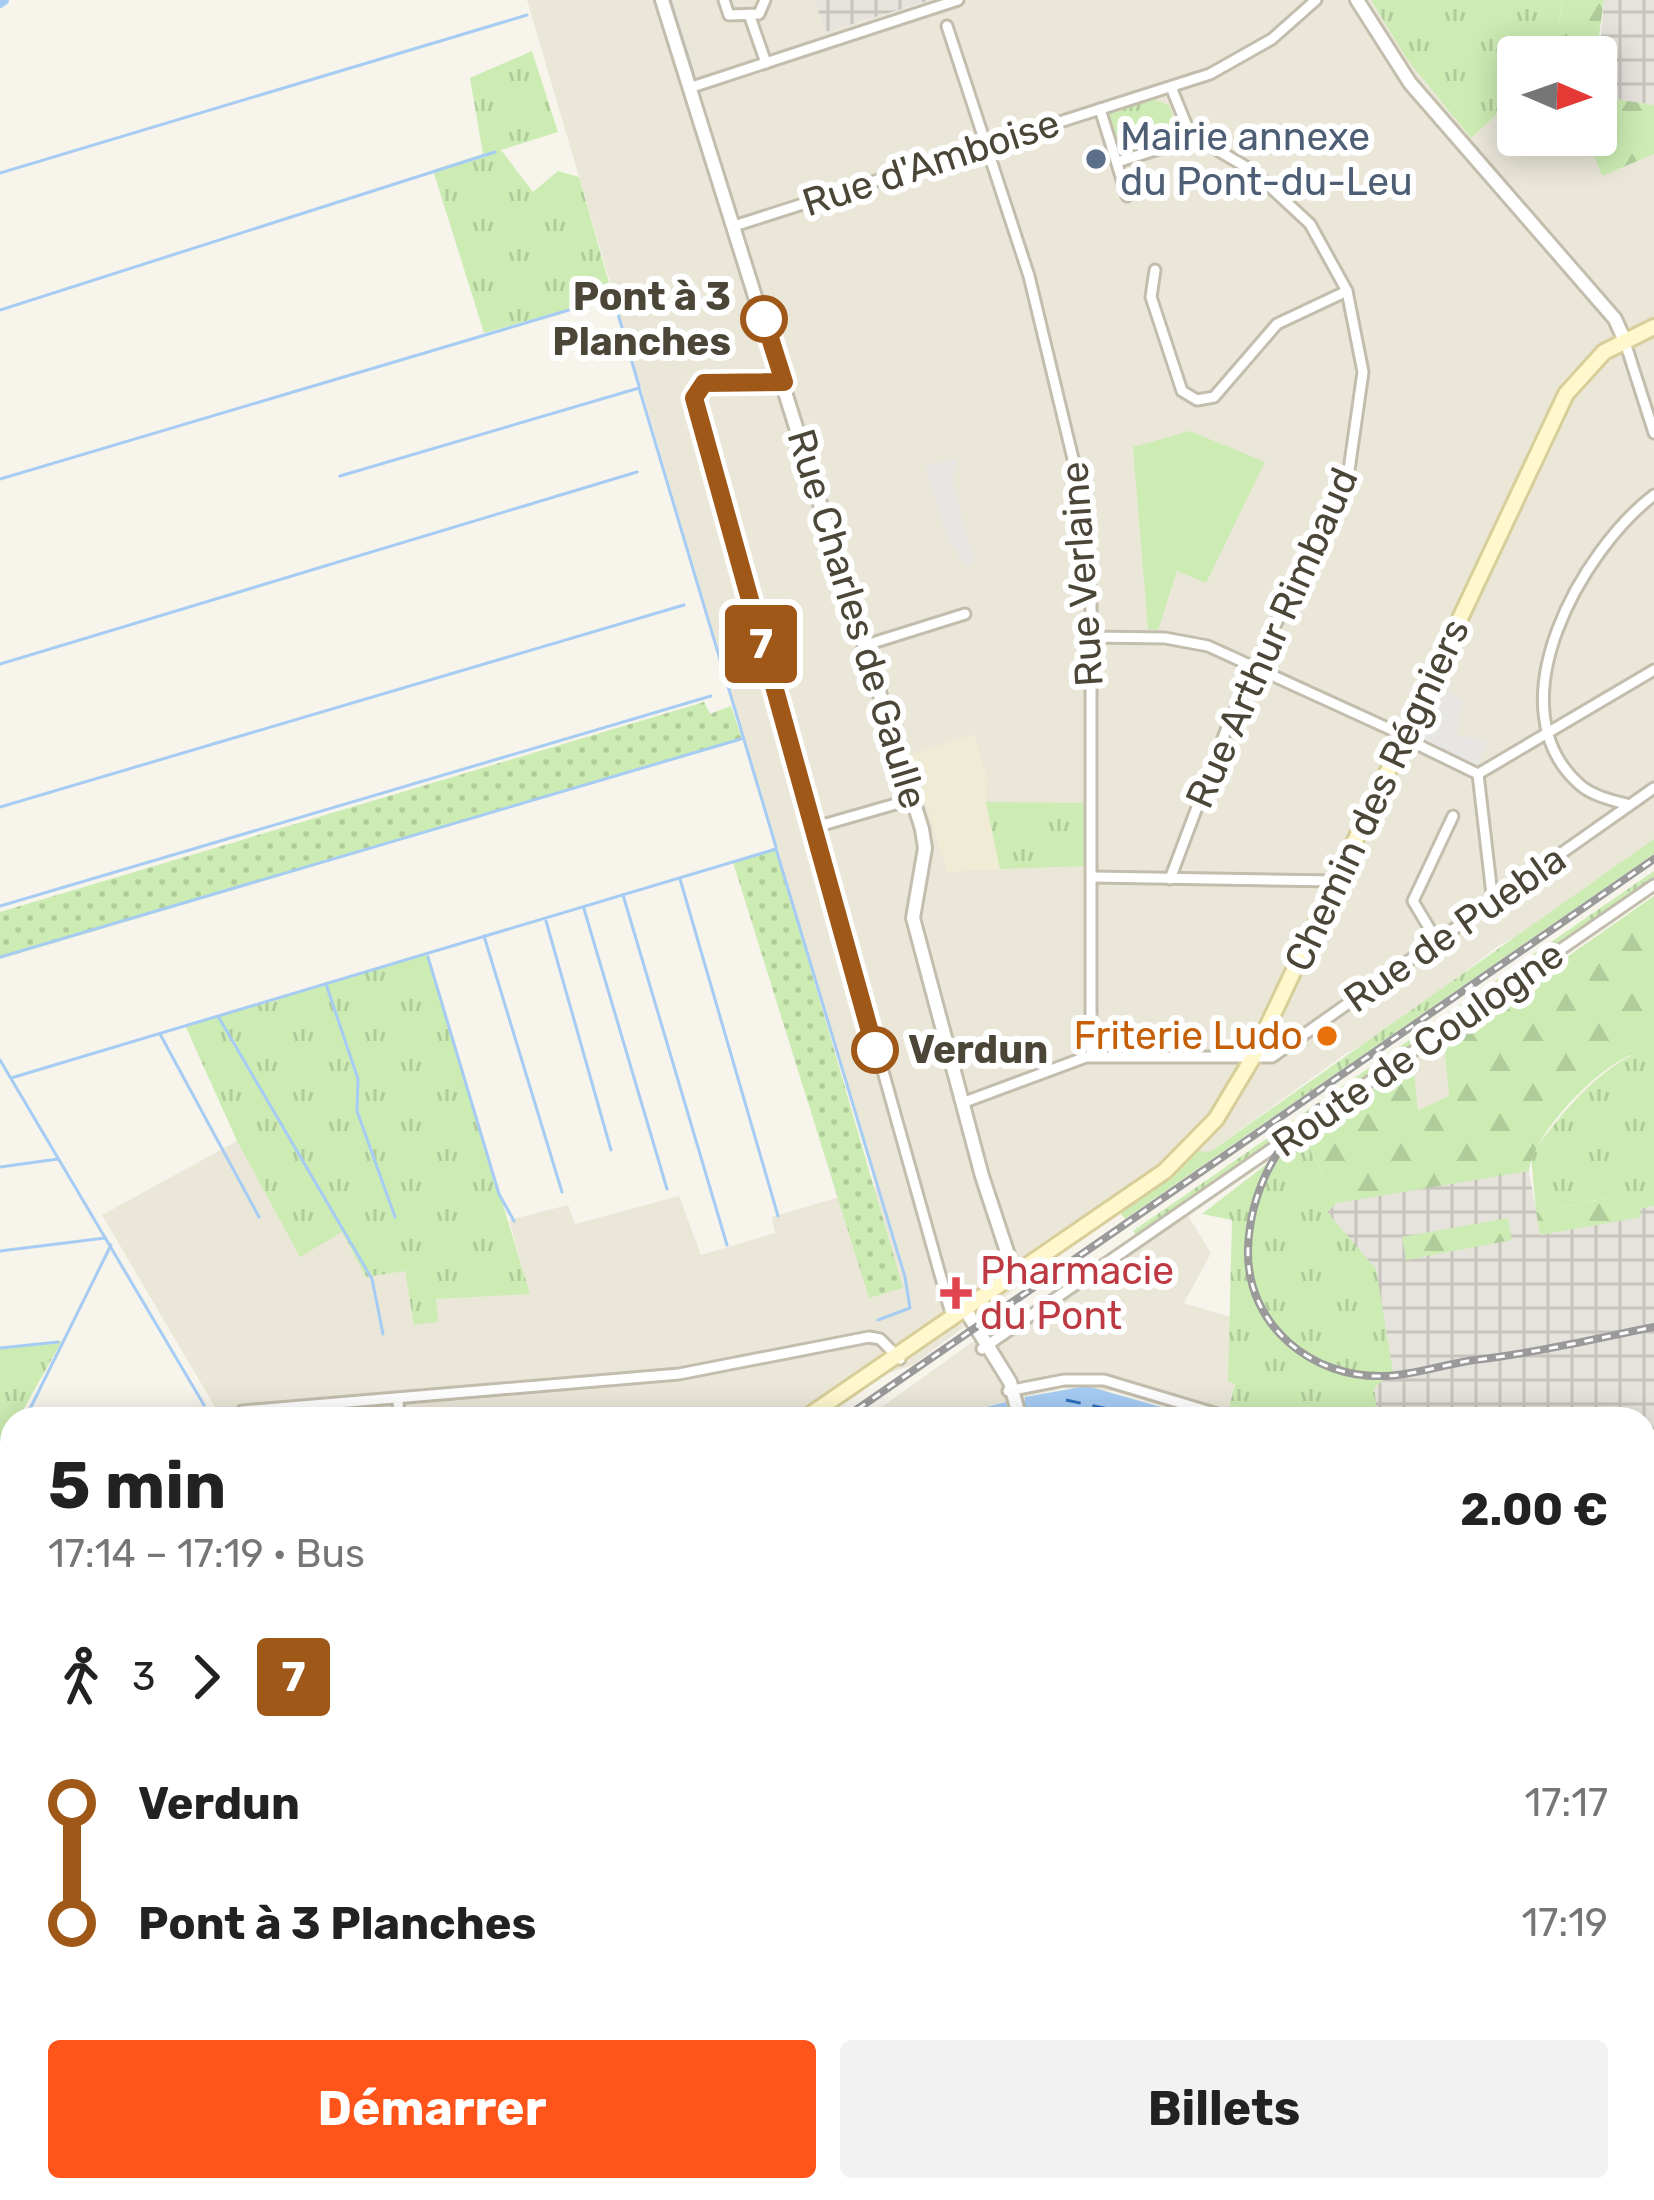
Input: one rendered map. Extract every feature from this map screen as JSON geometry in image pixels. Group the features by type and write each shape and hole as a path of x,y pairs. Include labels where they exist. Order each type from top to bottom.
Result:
{"main road":[{"name":"Chemin des Régniers","path":"959,1314 1185,1155 1222,1111 1252,1059 1566,394 1590,363 1624,339 1654,327"},
{"name":"Chemin des Régniers","path":"959,1314 1038,1267 1065,1240"},
{"path":"821,1407 959,1314"}],"street":[{"name":"Rue Charles de Gaulle","path":"662,0 913,799 925,848 912,912 962,1103 1014,1273"},
{"path":"724,0 734,18 750,17 764,9 765,0"},
{"path":"689,88 958,0"},
{"name":"Rue d'Amboise","path":"734,226 1171,87 1240,59 1316,0"},
{"path":"1357,0 1410,83 1615,320 1654,433"},
{"path":"750,17 766,63"},
{"name":"Rue Verlaine","path":"947,26 990,144 1030,276 1074,449 1087,543 1091,637 1091,1056"},
{"path":"1117,162 1194,137 1183,126 1171,87"},
{"path":"1100,110 1127,196"},
{"name":"Rue Arthur Rimbaud","path":"1170,879 1209,770 1344,482 1357,439 1364,372 1347,291 1310,224 1247,167 1194,137"},
{"path":"1155,270 1151,297 1180,386 1185,394 1202,400 1217,394 1270,329 1347,291"},
{"path":"784,382 704,383 694,398 812,828 959,1314 986,1347 1016,1407"},
{"path":"1629,806 1578,783 1549,733 1549,668 1568,602 1601,545 1654,495"},
{"path":"866,645 965,614"},
{"path":"1091,637 1182,640 1256,665 1478,774"},
{"path":"1478,774 1654,670"},
{"path":"1478,774 1493,903"},
{"name":"Rue de Puebla","path":"1252,1059 1277,1054 1654,788"},
{"path":"812,828 913,799"},
{"path":"1438,943 1413,902 1453,816"},
{"path":"1094,877 1336,881"},
{"name":"Route de Coulogne","path":"986,1347 1654,885"},
{"path":"962,1103 1091,1056 1252,1059"},
{"path":"299,1407 688,1373 869,1337 898,1357"},
{"path":"1012,1394 1064,1380 1108,1381 1194,1407"},
{"path":"398,1400 398,1407"}],"shaded area":[{"path":"527,0 814,0 826,32 932,0 1371,0 1471,138 1497,114 1497,156 1594,156 1602,176 1654,154 1654,851 1569,909 1498,946 1389,1031 1345,1054 1210,1152 1188,1160 913,1365 882,1375 835,1407 215,1407 102,1215 237,1141 300,1256 342,1232 405,1270 414,1325 436,1299 529,1293 509,1220 568,1205 575,1224 679,1196 701,1255 775,1233 772,1217 876,1186"},
{"path":"814,0 932,0 826,32"},
{"path":"1604,0 1654,0 1654,105 1617,99 1617,36 1601,36"},
{"path":"958,458 952,480 974,562 967,565 949,543 925,466"},
{"path":"1443,689 1464,700 1456,734 1487,742 1478,765 1420,739"},
{"path":"974,734 988,782 985,794 1000,869 947,872 911,755"},
{"path":"1442,1027 1450,1096 1418,1110 1410,1049"},
{"path":"1529,1171 1540,1235 1641,1216 1639,1209 1654,1206 1654,1407 1375,1407 1327,1212 1337,1203"},
{"path":"1182,1206 1211,1253 1184,1303 1230,1317 1235,1383 1229,1407 1165,1407 1114,1391 1063,1388 1025,1397 1025,1407 1006,1407 1005,1402 986,1407 882,1407 971,1343 1005,1327"}],"green space":[{"path":"1371,0 1562,0 1558,36 1497,36 1497,114 1471,138 1407,59"},
{"path":"1562,0 1604,0 1599,36 1558,36"},
{"path":"532,51 558,132 501,150 533,192 558,171 579,177 613,297 484,333 433,170 483,154 470,78"},
{"path":"1152,99 1169,105 1180,138 1121,152 1106,114"},
{"path":"1617,99 1654,105 1654,154 1602,176 1594,156 1617,156"},
{"path":"1158,105 1169,125 1167,135 1136,145 1120,139 1121,117"},
{"path":"1190,431 1265,462 1206,583 1177,571 1158,630 1148,629 1133,447"},
{"path":"704,702 710,714 731,706 742,739 0,959 0,912"},
{"path":"986,802 1084,803 1086,866 1000,869"},
{"path":"1654,839 1654,854 1125,1219 1118,1210 1198,1151 1210,1152"},
{"path":"776,849 903,1288 869,1298 733,862"},
{"path":"1654,871 1654,879 1182,1206 1137,1236 1133,1231"},
{"path":"1654,896 1654,1049 1617,1062 1577,1095 1545,1135 1529,1171 1337,1203 1317,1180 1323,1174 1303,1136 1413,1062 1418,1110 1449,1096 1444,1043"},
{"path":"427,954 530,1294 436,1299 438,1322 414,1325 405,1271 366,1277 342,1232 300,1257 237,1141 185,1025"},
{"path":"1646,1048 1654,1049 1654,1206 1640,1209 1641,1217 1614,1222 1607,1198 1536,1212 1531,1155 1582,1093 1611,1068"},
{"path":"1303,1136 1323,1175 1318,1181 1337,1203 1327,1212 1376,1269 1393,1372 1374,1388 1376,1407 1229,1407 1235,1384 1228,1381 1232,1220 1202,1214"},
{"path":"1608,1198 1614,1222 1540,1235 1536,1212"},
{"path":"1508,1218 1512,1240 1406,1260 1402,1237"},
{"path":"62,1341 25,1407 0,1407 0,1348"}],"water":[{"path":"1087,1386 1161,1407 1024,1407 1025,1397"}],"waterway":[{"path":"0,3 4,0"},
{"path":"670,0 693,73"},
{"path":"0,173 527,15"},
{"path":"0,310 495,152"},
{"path":"0,479 613,297 639,386"},
{"path":"340,476 639,388 776,847"},
{"path":"0,664 637,472"},
{"path":"0,807 684,605"},
{"path":"0,906 711,696"},
{"path":"0,957 741,739"},
{"path":"11,1078 776,849 905,1277 910,1308 878,1320"},
{"path":"680,879 778,1216"},
{"path":"623,895 727,1245"},
{"path":"584,909 667,1189"},
{"path":"546,921 611,1150"},
{"path":"484,936 562,1192"},
{"path":"428,957 499,1194 514,1221"},
{"path":"326,984 358,1079 357,1111 395,1217"},
{"path":"219,1018 372,1279 383,1334"},
{"path":"160,1034 259,1217"},
{"path":"0,1060 204,1405"},
{"path":"0,1167 58,1159"},
{"path":"0,1251 105,1238"},
{"path":"31,1407 111,1245"},
{"path":"0,1348 58,1342"}],"ferry route":[{"path":"1066,1400 1099,1407"}],"railway":[{"path":"860,1407 1654,859"},
{"path":"1319,1107 1290,1136 1268,1170 1254,1209 1248,1249 1258,1301 1288,1342 1309,1357 1358,1375 1385,1376 1654,1327"}],"bus line":[{"name":"7","path":"764,319 784,382 704,383 696,388 694,398 875,1050"}],"place":[{"name":"Mairie annexe du Pont-du-Leu","path":"1096,159"},
{"name":"Pont à 3 Planches","path":"764,319"},
{"name":"Friterie Ludo","path":"1327,1036"},
{"name":"Verdun","path":"875,1050"},
{"name":"Pharmacie du Pont","path":"956,1293"}]}
